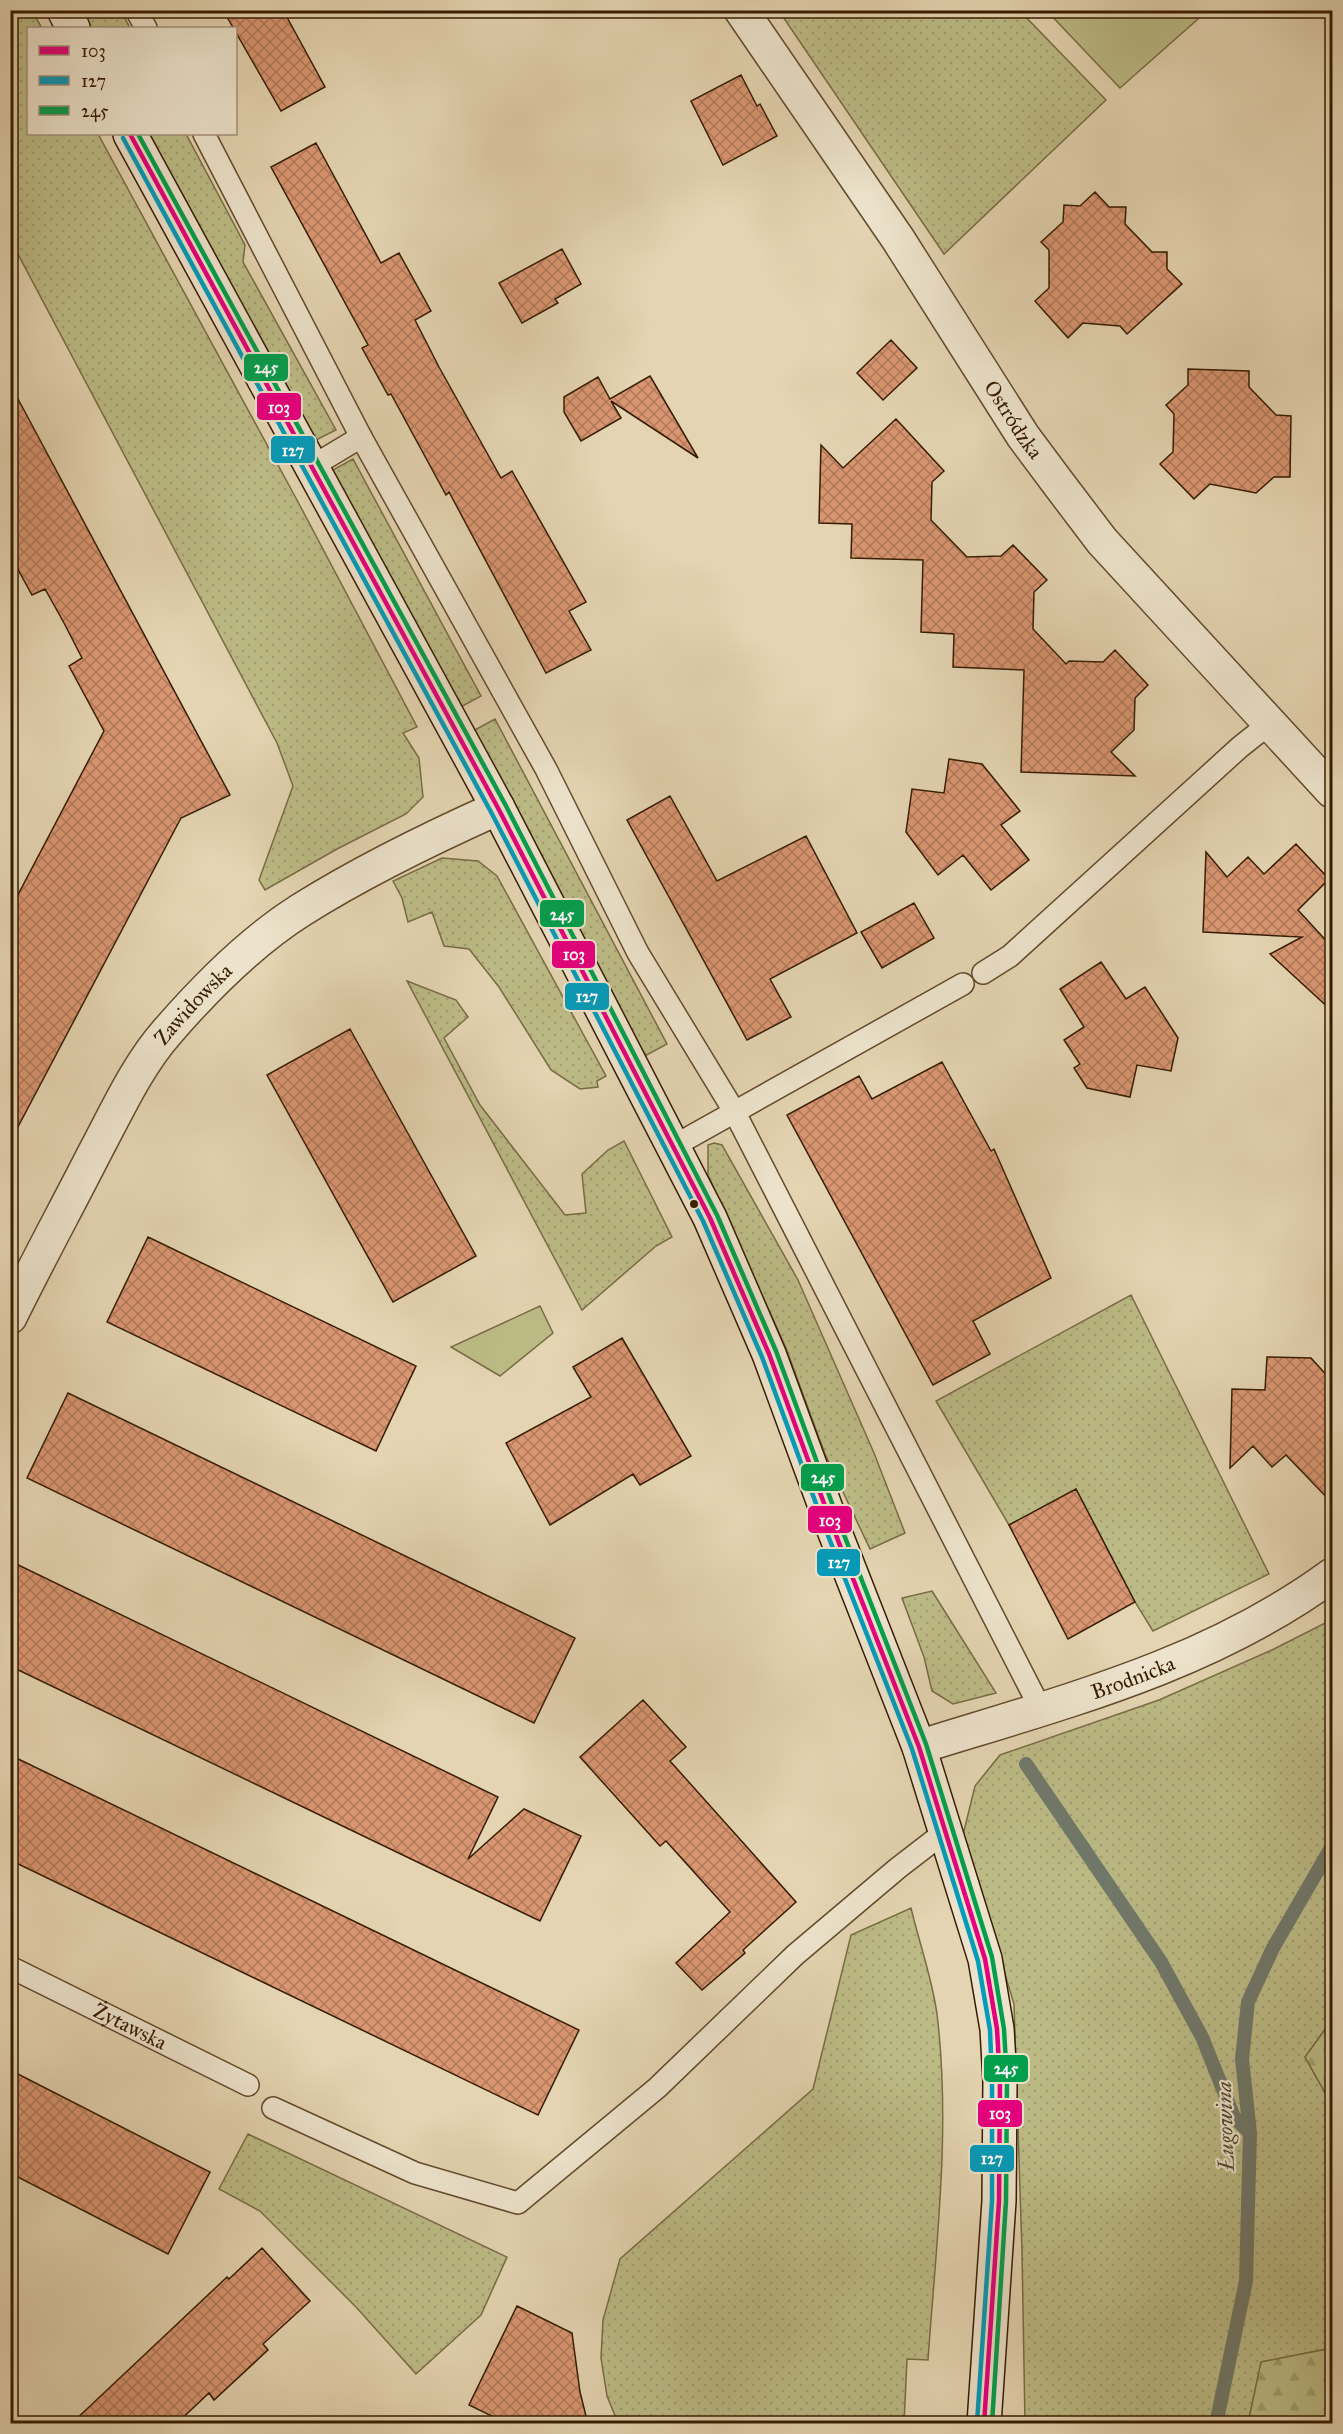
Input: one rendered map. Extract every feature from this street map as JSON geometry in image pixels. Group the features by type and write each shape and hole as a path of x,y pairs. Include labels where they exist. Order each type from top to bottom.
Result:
{"street":[{"path":"64,10 72,27"},
{"name":"Ostródzka","path":"741,10 898,239 1023,436 1101,541 1332,791"},
{"path":"131,135 498,808 710,1218 769,1354 832,1526 919,1747 986,1959 997,2029 1000,2081 999,2201 984,2424"},
{"name":"Zawidowska","path":"10,1317 21,1267 131,1084 166,1033 231,965 300,911 371,871 498,808"},
{"name":"Brodnicka","path":"919,1747 1123,1683 1196,1654 1255,1626 1332,1575"}],"lane":[{"path":"136,10 145,27"},
{"path":"205,135 361,437 546,769 638,953 734,1111 1033,1694 1039,1710"},
{"path":"311,467 361,437"},
{"path":"983,973 1010,956 1240,747 1269,724"},
{"path":"672,1147 963,984"},
{"path":"273,2108 415,2173 518,2203 657,2088 795,1955 898,1868 946,1831"},
{"name":"Żytawska","path":"10,1967 248,2085"}],"green space":[{"path":"10,11 32,11 41,27 27,27 27,135 99,135 297,500 417,727 403,733 419,758 423,797 406,814 337,849 265,890 259,880 293,786 277,743 11,241"},
{"path":"82,11 121,11 129,27 91,27"},
{"path":"779,11 1020,11 1106,100 944,254"},
{"path":"1047,11 1207,11 1120,88"},
{"path":"150,135 187,135 245,245 243,262 336,430 316,440"},
{"path":"353,459 481,696 459,708 331,471"},
{"path":"495,719 667,1044 643,1057 471,732"},
{"path":"442,858 478,861 497,876 606,1076 597,1081 598,1087 580,1089 551,1070 499,987 469,949 444,946 432,912 408,922 402,898 393,881"},
{"path":"407,981 456,1000 468,1017 444,1038 480,1105 565,1215 586,1213 582,1174 608,1150 624,1141 672,1237 656,1246 582,1310"},
{"path":"714,1143 722,1145 798,1280 874,1453 905,1533 870,1549 825,1454 786,1348 708,1175 708,1145"},
{"path":"1131,1295 1269,1574 1153,1631 1135,1602 1076,1489 1009,1525 936,1401"},
{"path":"540,1306 553,1333 500,1376 451,1347"},
{"path":"932,1591 996,1693 953,1704 932,1691 924,1657 902,1598"},
{"path":"1329,1621 1332,1622 1332,2020 1305,2057 1332,2105 1332,2348 1262,2362 1248,2423 1025,2423 1014,2004 963,1835 975,1786 1000,1755 1159,1700 1272,1650"},
{"path":"911,1908 935,2001 943,2100 941,2187 928,2360 907,2359 904,2423 618,2423 607,2396 601,2358 603,2320 620,2259 813,2089 851,1935"},
{"path":"1332,2020 1332,2105 1305,2057"},
{"path":"248,2134 507,2257 481,2315 416,2374 356,2307 260,2211 219,2189"},
{"path":"1332,2348 1332,2423 1248,2423 1261,2362"}],"building":[{"path":"223,10 283,10 325,87 281,111 237,34 237,27 233,27"},
{"path":"741,75 757,106 760,104 777,136 723,165 691,101"},
{"path":"316,143 381,263 399,253 431,311 415,320 439,367 501,478 512,471 586,602 569,611 591,650 546,673 449,492 446,495 391,394 388,395 362,348 368,345 271,167"},
{"path":"1095,192 1109,207 1126,207 1125,224 1152,252 1167,252 1167,269 1182,284 1127,334 1120,326 1083,323 1068,338 1035,301 1049,288 1049,250 1041,242 1063,222 1064,205 1080,206"},
{"path":"562,249 581,284 555,299 558,303 522,323 499,283"},
{"path":"891,340 917,368 883,400 857,373"},
{"path":"1188,369 1249,371 1249,387 1276,415 1291,416 1290,477 1274,477 1256,493 1210,484 1194,499 1160,464 1173,452 1174,414 1166,405 1188,385"},
{"path":"650,376 698,458 611,401 621,418 581,441 564,412 564,397 598,377 610,399"},
{"path":"10,384 230,795 181,818 10,1142 10,910 104,731 69,666 82,658 64,623 45,589 32,595 10,555"},
{"path":"896,419 944,471 932,482 931,520 967,557 1001,556 1013,545 1047,580 1034,592 1033,629 1066,664 1069,661 1103,662 1115,650 1148,685 1135,698 1134,730 1111,752 1135,776 1021,772 1024,670 953,667 954,634 921,632 923,560 851,558 852,524 819,523 821,445 843,468"},
{"path":"949,759 982,764 1020,811 1001,825 1029,860 991,890 963,855 938,875 906,832 912,789 944,793"},
{"path":"670,796 717,881 806,836 857,933 770,979 791,1017 747,1040 627,820"},
{"path":"1296,844 1329,879 1298,910 1332,947 1332,1011 1270,954 1302,937 1203,932 1206,852 1227,877 1248,857 1264,874"},
{"path":"914,903 934,938 882,968 861,932"},
{"path":"1101,962 1126,999 1145,987 1178,1038 1171,1071 1137,1065 1130,1097 1087,1088 1074,1068 1080,1064 1064,1040 1084,1027 1060,989"},
{"path":"350,1029 476,1256 393,1302 267,1075"},
{"path":"942,1062 991,1151 994,1149 1051,1278 973,1321 990,1354 933,1385 787,1115 859,1076 872,1099"},
{"path":"148,1237 416,1366 376,1451 107,1322"},
{"path":"622,1338 691,1456 640,1485 633,1474 550,1525 506,1443 591,1397 573,1367"},
{"path":"1267,1357 1311,1358 1332,1381 1332,1503 1286,1455 1272,1467 1253,1446 1230,1468 1232,1389 1265,1390"},
{"path":"68,1393 575,1638 534,1723 27,1478"},
{"path":"1076,1489 1135,1602 1068,1639 1009,1525"},
{"path":"10,1561 498,1797 468,1859 524,1809 581,1836 540,1921 10,1666"},
{"path":"643,1700 686,1747 670,1761 796,1902 743,1950 745,1953 702,1990 676,1963 730,1912 666,1841 660,1846 580,1757"},
{"path":"10,1755 579,2030 538,2115 10,1860"},
{"path":"10,2070 210,2172 168,2254 10,2173"},
{"path":"262,2248 310,2301 263,2344 268,2350 214,2400 209,2393 176,2424 71,2424 227,2277 229,2279"},
{"path":"517,2306 572,2333 580,2392 588,2424 508,2424 469,2405"}],"waterway":[{"path":"1026,1764 1161,1962 1202,2037 1234,2117 1250,2133"},
{"name":"Ługowina","path":"1216,2424 1246,2281 1250,2133 1242,2059 1248,2002 1273,1948 1332,1846"}],"transit line":[{"name":"103","path":"131,135 498,808 710,1218 769,1354 832,1525 919,1747 985,1959 997,2029 1000,2081 999,2201 984,2424"},
{"name":"245","path":"139,135 505,804 717,1215 776,1351 839,1522 926,1744 992,1957 1004,2029 1007,2081 1006,2201 992,2424"},
{"name":"127","path":"123,138 491,812 703,1221 762,1357 825,1528 912,1749 978,1961 990,2030 992,2201 977,2423"}]}
